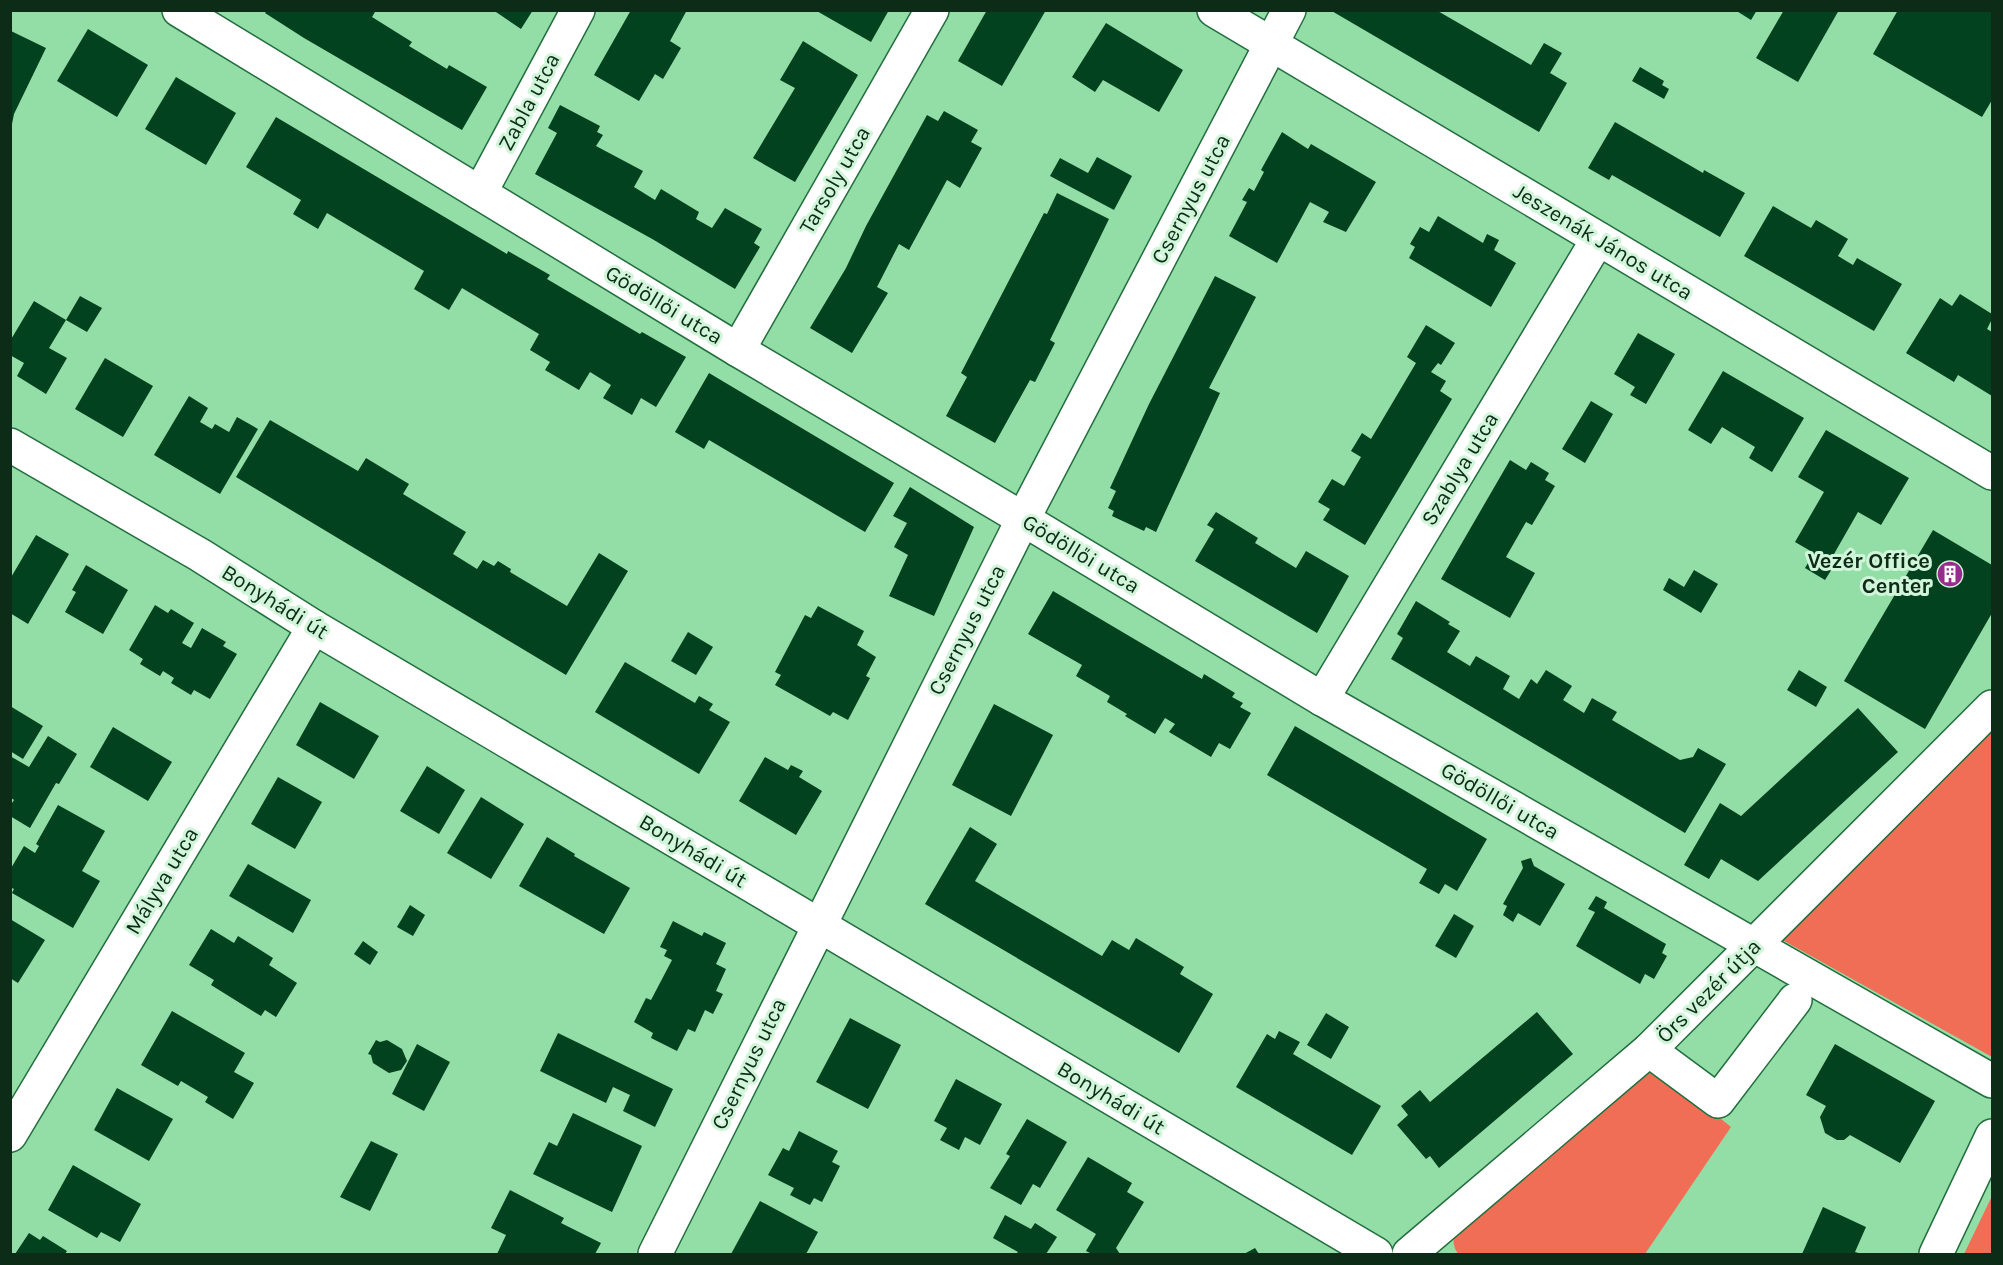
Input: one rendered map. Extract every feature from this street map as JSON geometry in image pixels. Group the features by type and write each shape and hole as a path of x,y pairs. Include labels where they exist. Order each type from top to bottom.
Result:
{"street":[{"name":"Zabla utca","path":"480,193 578,10"},
{"name":"Tarsoly utca","path":"738,350 932,10"},
{"name":"Jeszenák János utca","path":"1214,10 1992,473"},
{"name":"Csernyus utca","path":"655,1254 1023,519 1289,10"},
{"name":"Gödöllői utca","path":"200,16 480,193 1322,699 1992,1081"},
{"name":"Szablya utca","path":"1322,699 1598,238"},
{"name":"Bonyhádi út","path":"10,445 200,555 314,627 1376,1254"},
{"name":"Mályva utca","path":"10,1135 314,627"},
{"name":"Örs vezér útja","path":"1408,1254 1649,1050 1992,707"},
{"path":"1649,1050 1718,1101 1796,1000"},
{"path":"1936,1254 1992,1136"}],"shaded area":[{"path":"1992,697 1992,1057 1777,937"},
{"path":"1657,1067 1731,1127 1645,1254 1458,1254 1454,1247 1454,1240 1459,1227"},
{"path":"1992,1196 1992,1254 1964,1254"}],"building":[{"path":"267,10 372,10 375,12 372,17 412,42 409,46 447,69 449,65 487,87 462,130 304,38 265,13"},
{"path":"493,10 533,10 521,29"},
{"path":"631,10 687,10 670,41 681,48 663,79 655,74 639,101 594,75"},
{"path":"815,10 889,10 871,42"},
{"path":"987,10 1046,10 1002,86 958,61"},
{"path":"1330,10 1436,10 1531,65 1544,43 1562,53 1550,73 1567,83 1539,132"},
{"path":"1735,10 1757,10 1751,20"},
{"path":"1784,10 1839,10 1798,82 1756,58"},
{"path":"1898,10 1992,10 1992,100 1982,117 1873,54"},
{"path":"1106,23 1183,70 1159,112 1103,80 1095,92 1072,77"},
{"path":"88,29 148,65 117,117 57,81"},
{"path":"11,31 46,48 14,114 12,124"},
{"path":"803,41 858,75 795,182 753,158 795,88 780,80"},
{"path":"1640,67 1664,81 1662,85 1669,89 1664,99 1632,81"},
{"path":"176,77 236,113 206,165 145,129"},
{"path":"560,105 600,126 597,132 603,135 596,146 643,171 634,187 655,200 661,189 699,212 696,219 712,228 725,208 762,229 754,243 760,247 735,289 654,240 535,174 557,133 548,128"},
{"path":"944,111 978,130 971,142 982,148 960,188 947,180 909,250 899,244 877,287 888,293 852,353 810,328 846,268 866,226 927,115 938,121"},
{"path":"276,117 507,254 508,251 550,275 547,279 640,334 642,332 686,357 656,407 641,398 632,415 603,398 611,385 590,372 579,390 545,370 550,362 530,350 539,334 462,288 449,310 414,289 424,271 327,213 318,229 293,214 301,200 246,167"},
{"path":"1615,122 1703,173 1704,170 1745,193 1720,237 1612,175 1609,180 1588,168"},
{"path":"1282,132 1308,149 1311,144 1376,182 1346,232 1323,222 1329,212 1310,202 1277,263 1229,236 1247,202 1242,200 1249,188 1254,191 1264,172 1261,170"},
{"path":"1097,157 1132,176 1114,210 1050,176 1060,158 1088,173"},
{"path":"1057,193 1109,219 1050,340 1055,343 1035,382 1030,380 995,443 946,416 967,377 961,373 1044,213 1047,214"},
{"path":"1773,206 1811,228 1816,220 1848,239 1838,256 1853,265 1857,258 1902,284 1874,331 1744,256"},
{"path":"1438,216 1483,243 1487,234 1499,240 1494,250 1516,263 1491,307 1409,258 1415,247 1410,244 1420,227 1429,232"},
{"path":"1215,276 1256,297 1209,388 1220,393 1156,532 1146,527 1144,531 1112,516 1114,511 1108,508 1116,491 1110,488 1149,404"},
{"path":"1960,294 1992,314 1987,329 1992,332 1992,396 1958,375 1954,382 1906,353 1940,298 1952,306"},
{"path":"80,296 102,308 87,332 66,320"},
{"path":"34,301 66,320 49,348 67,358 46,394 17,376 24,363 10,355 10,341"},
{"path":"1426,325 1455,343 1441,365 1438,363 1431,372 1446,381 1440,391 1452,399 1365,545 1323,520 1330,509 1318,502 1332,479 1344,486 1361,457 1351,451 1362,433 1371,439 1416,363 1407,357"},
{"path":"1638,333 1675,354 1646,404 1630,395 1635,387 1614,374"},
{"path":"105,358 153,386 123,437 75,409"},
{"path":"1723,371 1804,418 1772,472 1749,458 1755,447 1722,427 1711,444 1688,430"},
{"path":"709,373 894,483 865,532 709,440 704,449 675,432"},
{"path":"189,396 208,408 200,422 212,429 215,424 229,432 237,417 258,429 220,494 154,455"},
{"path":"1591,401 1613,414 1585,463 1562,449"},
{"path":"270,420 358,471 366,458 409,484 403,494 466,532 453,554 477,569 483,560 494,566 498,561 511,569 510,572 567,606 599,553 628,571 566,675 236,477"},
{"path":"1826,430 1909,478 1881,525 1858,512 1830,561 1835,564 1825,580 1805,568 1814,553 1795,542 1824,492 1798,477"},
{"path":"1510,460 1526,470 1531,462 1549,473 1545,480 1555,486 1532,525 1526,522 1506,557 1535,573 1510,618 1441,579"},
{"path":"910,487 974,527 934,616 889,596 908,555 894,547 907,523 893,516"},
{"path":"1216,512 1258,538 1255,543 1296,568 1306,551 1349,576 1317,633 1195,561 1214,529 1207,525"},
{"path":"1933,530 1992,565 1992,613 1925,729 1844,681"},
{"path":"36,535 69,554 28,624 10,613 10,579"},
{"path":"86,565 128,590 103,634 65,612 76,592 72,590"},
{"path":"1694,570 1718,584 1701,613 1663,590 1669,578 1684,587"},
{"path":"1053,591 1202,679 1204,674 1235,693 1232,697 1243,703 1240,707 1251,713 1230,749 1219,743 1211,757 1169,732 1175,724 1165,718 1155,734 1107,702 1110,696 1076,676 1082,665 1028,634"},
{"path":"1416,601 1450,622 1448,624 1460,631 1447,652 1470,666 1476,656 1510,676 1503,689 1519,699 1531,679 1537,684 1546,670 1572,686 1563,700 1584,713 1592,698 1617,712 1612,720 1680,760 1693,757 1698,748 1726,764 1685,833 1391,659 1403,638 1397,634"},
{"path":"155,605 168,613 171,609 194,623 182,643 191,648 202,628 226,642 223,646 237,654 210,699 194,690 191,695 171,683 174,678 163,671 160,676 140,664 143,659 129,650"},
{"path":"818,606 864,631 857,645 876,657 866,676 870,678 848,720 833,712 830,716 775,685 781,675 775,672 805,615 811,618"},
{"path":"688,632 713,647 696,675 671,661"},
{"path":"625,662 695,703 699,696 713,704 709,710 730,722 699,774 595,712"},
{"path":"1799,670 1827,687 1816,707 1787,690"},
{"path":"320,702 379,736 354,779 296,745"},
{"path":"994,704 1053,735 1011,816 952,785"},
{"path":"10,706 43,726 23,759 10,751"},
{"path":"1858,708 1898,752 1758,881 1721,859 1709,879 1684,865 1720,803 1741,816"},
{"path":"1295,726 1487,839 1457,891 1445,884 1439,894 1419,883 1427,869 1267,775"},
{"path":"113,727 172,762 148,801 90,767"},
{"path":"48,736 77,754 59,784 56,783 30,828 10,816 10,806 14,800 10,797 10,756 29,767"},
{"path":"765,757 788,770 791,765 803,771 799,777 822,791 796,835 739,801"},
{"path":"427,766 465,790 439,834 400,811"},
{"path":"278,777 322,802 295,849 251,824"},
{"path":"481,797 524,824 491,879 447,853"},
{"path":"58,805 105,831 82,871 100,881 73,928 12,893 14,889 10,887 10,870 24,846 35,853 39,846 36,844"},
{"path":"970,827 997,844 975,881 1102,956 1112,940 1129,950 1136,938 1184,967 1180,974 1213,994 1179,1053 925,904"},
{"path":"547,837 575,854 574,856 630,888 604,934 519,886"},
{"path":"1531,858 1534,866 1565,884 1540,926 1518,913 1513,922 1503,915 1507,906 1503,904 1523,868 1521,861"},
{"path":"248,864 311,900 293,933 229,896"},
{"path":"1596,896 1607,902 1604,908 1666,944 1662,953 1667,956 1654,979 1645,974 1640,984 1576,946 1595,912 1588,909"},
{"path":"410,905 425,915 413,936 397,927"},
{"path":"1454,914 1474,926 1456,958 1435,946"},
{"path":"10,919 45,940 18,983 10,978"},
{"path":"673,921 702,936 704,932 726,943 716,964 726,969 716,991 723,994 713,1014 705,1010 695,1032 688,1029 677,1051 651,1038 653,1033 634,1022 646,998 651,1000 672,960 664,956 667,950 660,947"},
{"path":"211,929 234,943 238,936 273,958 269,965 297,983 276,1017 265,1010 261,1016 211,985 214,980 189,965"},
{"path":"363,941 378,952 370,965 354,954"},
{"path":"172,1011 245,1053 234,1072 254,1083 233,1119 205,1102 208,1097 181,1081 178,1086 141,1065"},
{"path":"1537,1012 1573,1054 1439,1168 1430,1156 1426,1159 1397,1125 1408,1115 1401,1106 1420,1090 1430,1102"},
{"path":"1326,1013 1349,1027 1331,1059 1307,1045"},
{"path":"850,1018 901,1045 868,1109 816,1082"},
{"path":"1279,1031 1300,1042 1293,1054 1381,1106 1352,1155 1236,1087 1267,1034 1275,1039"},
{"path":"558,1033 673,1089 655,1127 623,1111 630,1095 613,1087 606,1103 540,1071"},
{"path":"376,1040 380,1042 387,1040 402,1049 407,1061 401,1070 389,1073 373,1063 371,1055 368,1054"},
{"path":"417,1044 450,1062 424,1111 392,1094"},
{"path":"1835,1044 1935,1101 1900,1163 1850,1135 1844,1140 1837,1140 1825,1133 1820,1117 1826,1106 1806,1095"},
{"path":"956,1079 1002,1104 980,1145 965,1137 959,1150 940,1140 947,1128 934,1121"},
{"path":"117,1088 173,1119 149,1161 94,1130"},
{"path":"573,1113 642,1146 612,1212 533,1174 549,1142 557,1146"},
{"path":"1027,1119 1067,1142 1040,1188 1033,1184 1021,1205 990,1188 1010,1156 1006,1154"},
{"path":"799,1131 838,1151 832,1162 840,1166 822,1202 814,1198 810,1205 790,1195 794,1188 768,1175 783,1148 789,1151"},
{"path":"371,1141 398,1154 370,1211 340,1197"},
{"path":"1088,1157 1132,1183 1127,1192 1144,1202 1116,1248 1120,1254 1092,1254 1086,1251 1096,1234 1056,1210"},
{"path":"73,1165 141,1204 120,1242 101,1232 97,1238 48,1210"},
{"path":"510,1190 564,1218 561,1223 601,1243 595,1254 497,1254 506,1235 491,1228"},
{"path":"760,1201 818,1232 806,1254 731,1254"},
{"path":"1823,1207 1866,1227 1855,1252 1862,1254 1802,1254"},
{"path":"1005,1215 1031,1229 1035,1223 1057,1237 1046,1254 1016,1254 1018,1252 993,1238"},
{"path":"29,1233 40,1240 43,1236 67,1251 65,1254 15,1254"},
{"path":"1255,1248 1259,1254 1244,1254"}],"place":[{"name":"Vezér Office Center","path":"1950,574"}]}
